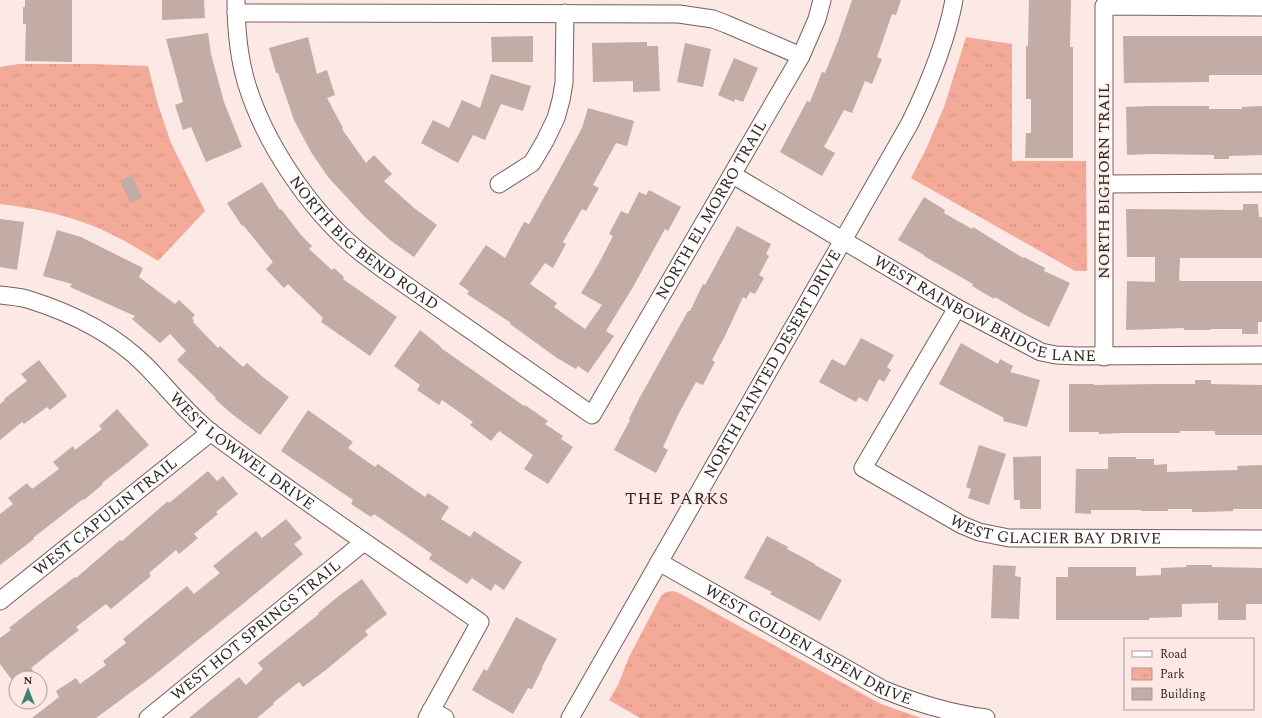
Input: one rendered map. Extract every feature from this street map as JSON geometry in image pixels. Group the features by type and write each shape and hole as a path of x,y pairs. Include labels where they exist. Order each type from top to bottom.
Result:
{"street":[{"name":"NORTH EL MORRO TRAIL","path":"592,415 801,56 817,19 822,0"},
{"name":"NORTH PAINTED DESERT DRIVE","path":"570,718 910,123 939,56 952,14 954,0"},
{"path":"236,6 695,15 726,24 801,56"},
{"name":"NORTH BIG BEND ROAD","path":"236,6 240,48 247,84 259,115 268,136 282,160 313,204 353,246 380,267 592,415"},
{"name":"NORTH BIGHORN TRAIL","path":"1104,357 1104,6 1262,7"},
{"path":"499,184 532,163 556,118 564,83 565,13"},
{"name":"WEST RAINBOW BRIDGE LANE","path":"733,175 957,308 1041,352 1056,355 1104,357 1262,355"},
{"path":"1104,184 1262,183"},
{"name":"WEST LOWWEL DRIVE","path":"0,295 26,299 81,320 121,344 144,364 183,406 211,432 364,542 480,622 434,715"},
{"name":"WEST GLACIER BAY DRIVE","path":"957,308 863,468 962,525 979,532 1009,538 1262,539"},
{"name":"WEST CAPULIN TRAIL","path":"0,601 211,432"},
{"name":"WEST HOT SPRINGS TRAIL","path":"148,718 364,542"},
{"name":"WEST GOLDEN ASPEN DRIVE","path":"659,562 882,689 934,708 967,716 986,718"}],"green space":[{"path":"966,37 1012,44 1012,161 1086,161 1087,271 1075,271 911,178 926,149 944,107"},
{"path":"19,64 148,66 158,105 171,143 205,211 158,261 118,238 82,222 47,212 0,204 0,67"},
{"path":"673,591 881,704 921,718 640,718 609,700 618,685 629,657 661,596 666,592"}],"building":[{"path":"25,0 72,0 72,62 25,61 26,24 23,24 23,7 25,7"},
{"path":"162,0 204,0 205,18 162,20"},
{"path":"852,0 901,0 896,15 892,14 877,57 882,59 872,84 865,81 852,113 844,110 824,147 835,153 822,176 780,152 807,101 810,102 822,72 825,73"},
{"path":"1029,0 1071,0 1070,47 1073,47 1073,158 1025,158 1026,133 1031,133 1031,99 1026,99 1026,46 1028,46"},
{"path":"208,33 211,54 224,102 242,147 206,162 191,127 183,130 175,105 183,102 166,39"},
{"path":"533,36 533,62 492,62 491,37"},
{"path":"1123,36 1262,36 1262,75 1209,75 1209,82 1124,83"},
{"path":"308,37 317,74 327,70 335,95 327,98 343,128 342,129 366,163 374,155 392,174 384,181 414,208 437,225 414,257 390,240 364,216 328,177 311,152 294,120 278,73 276,73 269,48"},
{"path":"647,42 647,46 658,46 660,91 633,92 633,81 593,82 592,43"},
{"path":"685,43 711,49 703,87 677,82"},
{"path":"734,58 758,68 743,102 735,99 734,102 718,95"},
{"path":"491,74 531,86 523,111 501,104 485,140 473,135 458,163 421,143 433,120 449,128 462,100 480,108"},
{"path":"1209,106 1209,109 1242,109 1242,107 1262,106 1262,155 1229,156 1229,159 1214,159 1214,155 1127,155 1126,107"},
{"path":"588,108 634,121 627,146 616,143 593,185 599,188 586,211 582,209 563,242 566,244 553,268 545,263 530,284 557,303 554,307 585,329 602,305 581,293 613,236 609,234 621,211 628,214 639,192 646,195 649,190 681,207 668,231 665,229 633,287 606,331 614,336 588,373 578,366 576,369 557,358 510,324 511,323 467,294 469,291 459,284 486,245 505,258 524,222 529,224 556,176 582,128"},
{"path":"132,175 142,198 130,203 120,180"},
{"path":"262,182 280,210 281,209 301,235 312,246 309,249 332,270 334,268 344,277 343,279 397,317 370,356 321,322 323,318 288,284 284,288 266,269 273,262 243,225 242,226 227,203"},
{"path":"924,197 945,210 944,213 972,229 973,227 1023,258 1024,257 1045,268 1044,271 1070,283 1049,327 995,297 994,299 972,286 973,284 898,240"},
{"path":"1243,204 1258,204 1259,217 1262,217 1262,258 1180,258 1179,279 1180,281 1262,281 1262,322 1258,322 1258,334 1242,334 1242,329 1184,330 1184,328 1126,330 1127,281 1155,282 1155,257 1127,257 1126,209 1243,210"},
{"path":"0,219 24,222 17,270 0,267"},
{"path":"737,226 771,244 766,254 769,256 759,275 764,278 755,294 750,292 746,299 743,297 712,360 715,362 703,385 696,382 679,413 663,447 668,450 656,473 614,450 640,397 688,311 690,311 703,284 705,285"},
{"path":"57,230 81,237 143,268 139,277 175,304 179,300 195,315 192,318 194,320 193,322 218,348 220,346 243,367 247,363 289,397 260,435 215,399 216,398 177,360 186,351 170,334 160,343 132,319 135,316 70,287 72,284 43,276"},
{"path":"420,330 441,348 548,421 545,424 563,436 561,439 573,447 548,484 524,469 533,455 499,431 491,441 470,425 473,422 442,400 439,405 417,390 420,385 394,366"},
{"path":"861,338 894,355 887,367 891,370 884,382 879,379 867,402 859,397 856,402 819,382 832,359 845,366"},
{"path":"961,343 998,364 1000,359 1013,366 1010,372 1040,380 1027,427 1003,421 1004,418 939,384"},
{"path":"39,360 67,396 50,410 47,407 24,424 22,422 0,440 0,404 5,400 4,399 27,381 21,374"},
{"path":"1195,380 1211,380 1211,384 1262,385 1262,435 1215,435 1215,431 1099,434 1099,432 1069,432 1069,384 1195,384"},
{"path":"117,409 149,445 102,483 103,484 84,500 83,499 0,565 0,514 13,504 8,498 27,483 32,489 59,469 53,462 73,446 75,450 102,429 99,426"},
{"path":"308,410 353,442 348,448 375,467 378,464 425,497 428,493 449,507 441,519 470,537 474,531 522,562 504,590 495,584 491,591 472,578 467,584 429,559 432,554 374,514 371,517 351,504 353,500 281,451"},
{"path":"979,445 1006,454 989,505 968,498 971,489 966,487"},
{"path":"1041,456 1041,509 1020,509 1020,500 1014,500 1013,457"},
{"path":"1108,457 1136,457 1136,459 1154,459 1154,465 1167,464 1167,472 1238,470 1237,466 1262,465 1262,509 1233,509 1233,511 1206,512 1192,512 1192,509 1168,509 1168,511 1091,510 1091,514 1075,513 1076,469 1108,469"},
{"path":"208,471 217,481 223,476 238,494 216,512 218,514 194,534 198,538 179,554 176,550 149,573 151,576 111,609 106,604 76,627 79,630 31,668 33,670 8,670 8,675 0,664 0,638 11,630 9,628 75,577 76,578 168,501 169,503"},
{"path":"286,519 302,538 294,544 303,554 153,676 96,718 32,718 42,710 48,710 48,706 59,697 56,691 76,678 80,684 106,665 103,661 126,643 123,639 187,586 194,594 220,573 213,566 256,531 262,538"},
{"path":"767,536 842,580 820,621 770,594 772,592 744,578"},
{"path":"993,565 1016,566 1015,576 1021,577 1019,619 991,618"},
{"path":"1186,565 1262,568 1262,604 1246,604 1246,620 1218,620 1218,603 1182,604 1182,617 1149,618 1149,620 1056,620 1056,577 1068,577 1068,567 1136,567 1136,576 1161,575 1161,568 1186,567"},
{"path":"362,579 387,614 365,631 368,635 327,669 303,687 299,682 257,718 189,718 239,677 246,685 263,669 258,663 319,614 318,613 340,595"},
{"path":"516,617 557,639 532,689 528,688 513,714 472,690 484,669 487,671"}],"district":[{"name":"THE PARKS","path":"677,499"}]}
